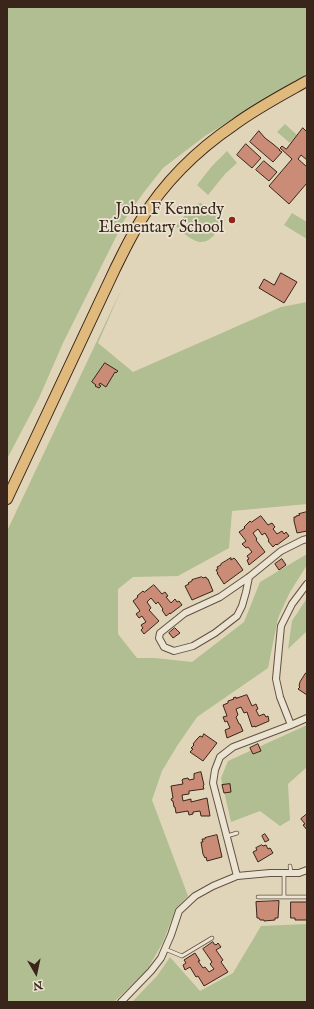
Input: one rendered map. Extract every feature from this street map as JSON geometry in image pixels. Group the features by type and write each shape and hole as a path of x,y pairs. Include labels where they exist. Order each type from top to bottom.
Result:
{"main road":[{"path":"7,499 115,269 133,234 150,207 180,170 222,133 248,115 307,81"}],"street":[{"path":"249,577 242,606 237,616 215,633 193,646 174,651 164,647 159,638 160,633 185,613 220,597 249,577 281,551 307,539"},
{"path":"291,725 280,697 276,679 281,626 292,604 307,584"},
{"path":"237,876 214,783 215,770 220,757 232,747 307,718"},
{"path":"121,1002 151,971 161,958 171,935 178,911 195,896 213,886 237,876 288,871 299,873 307,870"}],"lane":[{"path":"227,836 237,833"},
{"path":"284,896 288,871"},
{"path":"258,897 307,897"},
{"path":"165,949 182,956 212,938"}],"green space":[{"path":"7,7 307,7 307,74 205,136 163,168 144,192 125,219 63,343 39,398 7,459"},
{"path":"285,124 297,135 290,143 277,132"},
{"path":"227,151 237,163 225,174 208,195 197,185 212,166"},
{"path":"201,203 225,220 216,233 209,240 204,242 194,240 176,226 193,205"},
{"path":"292,213 307,222 307,231 304,235 307,232 307,239 284,225"},
{"path":"122,288 98,343 133,372 281,307 307,302 307,504 232,511 229,548 178,576 133,577 118,589 118,634 137,658 155,658 192,662 244,622 260,582 307,554 307,565 290,592 278,618 268,668 197,717 162,771 152,800 188,896 176,908 163,942 147,970 114,1002 7,1002 7,531"},
{"path":"307,598 307,631 288,649 292,621"},
{"path":"307,725 307,767 288,784 290,820 280,826 260,811 231,822 221,778 228,761"},
{"path":"307,924 307,1002 132,1002 157,976 170,957 200,991 233,973 261,926"}],"building":[{"path":"303,128 307,132 307,160 301,155 298,159 307,167 307,183 289,204 269,186 292,159 280,148 282,146 286,149"},
{"path":"259,131 282,152 273,162 250,142"},
{"path":"246,144 261,158 252,168 237,155"},
{"path":"264,161 277,172 269,181 256,170"},
{"path":"281,273 297,282 284,303 259,288 264,279 274,285"},
{"path":"105,363 118,371 116,373 115,372 106,387 100,383 99,385 101,386 99,388 92,382"},
{"path":"307,512 307,531 297,533 294,517"},
{"path":"261,516 268,525 272,523 275,527 273,529 277,534 282,531 284,534 286,532 289,536 273,547 268,541 269,540 265,533 262,535 258,529 253,533 257,539 256,540 265,552 249,565 247,560 249,559 247,556 252,552 248,547 246,548 242,544 246,541 239,532 245,528 244,527 250,521 251,522"},
{"path":"231,558 231,560 234,558 236,560 243,570 224,584 216,570 218,569 217,567"},
{"path":"282,559 286,565 279,570 275,564"},
{"path":"206,577 208,579 213,591 192,600 185,586 192,580"},
{"path":"154,585 162,594 165,592 168,596 166,597 171,603 175,599 182,605 166,616 158,602 156,604 151,598 147,602 151,608 149,610 159,621 144,634 141,630 143,628 141,625 146,622 142,616 139,618 136,614 140,611 133,601 143,591 144,592"},
{"path":"175,628 180,633 173,638 169,633"},
{"path":"306,673 307,695 298,689 300,687 300,682"},
{"path":"247,695 252,706 256,704 258,709 256,710 259,716 264,714 266,717 268,716 269,721 252,727 247,712 244,713 241,707 236,709 238,715 236,717 243,731 227,738 225,730 230,728 227,721 225,722 223,717 227,716 223,705 234,699 233,698"},
{"path":"204,734 217,743 203,761 190,752 193,749 191,748 194,745 193,744 200,736 202,737"},
{"path":"258,744 261,751 253,754 250,748"},
{"path":"201,772 204,789 189,791 189,794 182,795 183,801 191,799 191,802 207,798 210,816 201,816 200,811 193,812 193,814 189,815 188,811 176,813 173,801 171,799 173,798 171,786 183,784 183,779 194,779 194,774"},
{"path":"230,784 231,792 224,793 222,785"},
{"path":"307,814 307,830 301,819"},
{"path":"265,834 269,840 265,842 262,836"},
{"path":"217,835 222,857 207,861 203,854 202,839"},
{"path":"266,845 273,853 258,862 253,852 257,850 256,848"},
{"path":"279,901 278,918 275,918 275,920 264,921 257,918 256,902"},
{"path":"291,902 307,902 307,920 295,920 295,918 291,918"},
{"path":"213,942 216,945 218,943 221,947 216,950 223,960 221,962 228,972 204,986 190,967 185,970 183,965 186,963 184,960 195,953 203,968 205,967 209,972 214,969 210,964 212,962 203,949"}],"place":[{"name":"John F Kennedy Elementary School","path":"232,220"}]}
